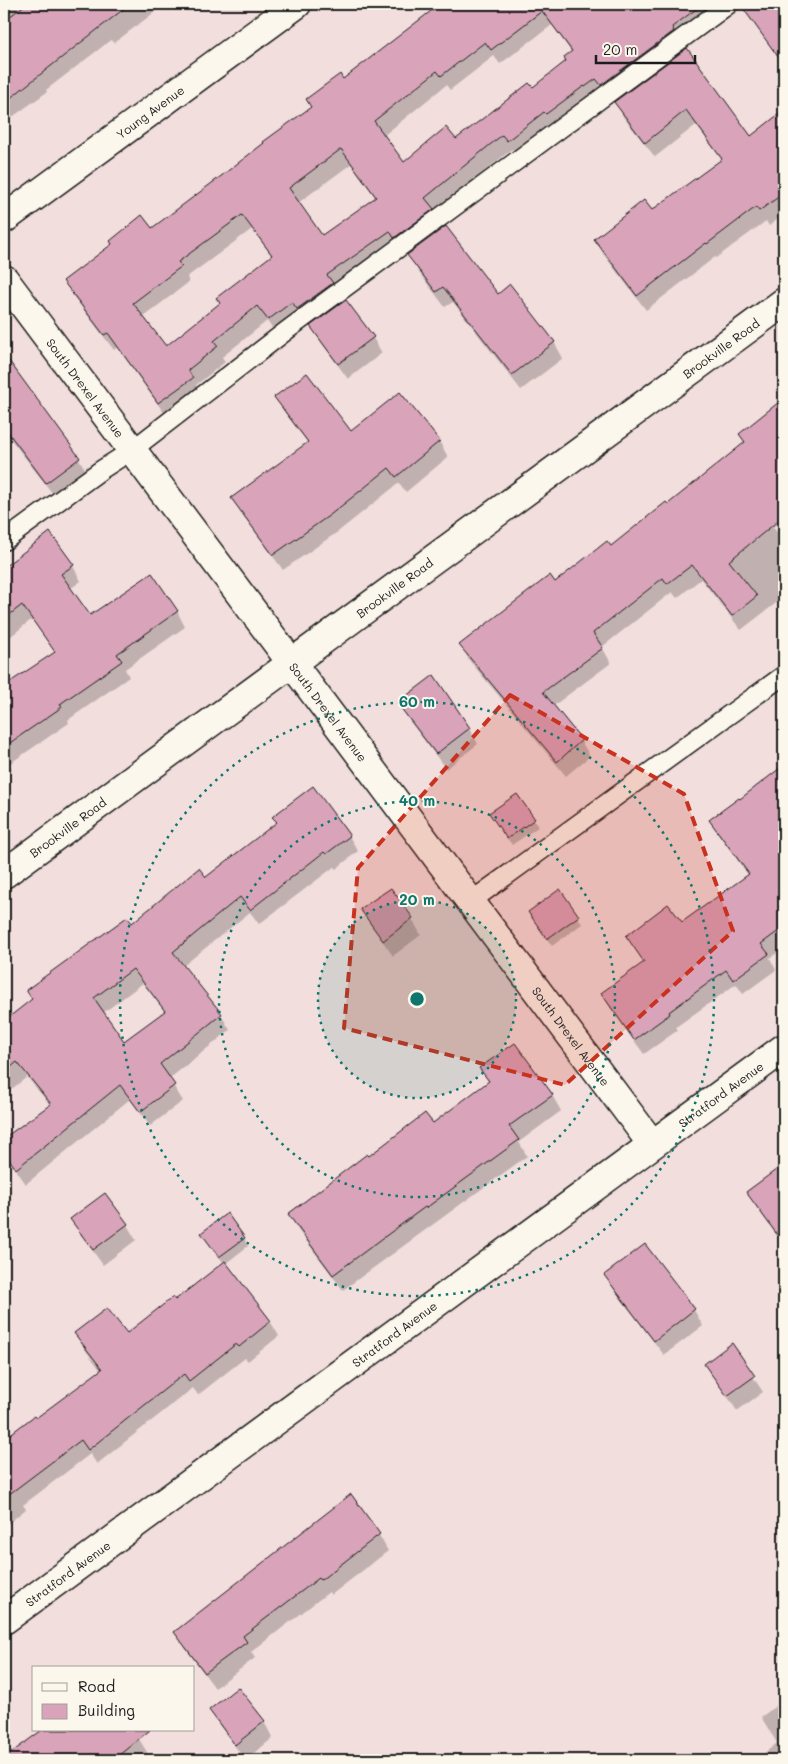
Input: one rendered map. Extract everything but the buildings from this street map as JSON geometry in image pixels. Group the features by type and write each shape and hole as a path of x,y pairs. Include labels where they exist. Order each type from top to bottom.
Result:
{"street":[{"name":"Young Avenue","path":"4,219 297,4"},
{"name":"South Drexel Avenue","path":"4,279 652,1144"},
{"name":"Brookville Road","path":"4,874 784,302"},
{"name":"Stratford Avenue","path":"4,1620 784,1048"}],"lane":[{"path":"4,541 101,470 132,450 318,307 728,4"},
{"path":"470,902 784,675"}],"highlighted area":[{"path":"510,695 684,794 733,931 565,1085 344,1028 358,868"}]}
